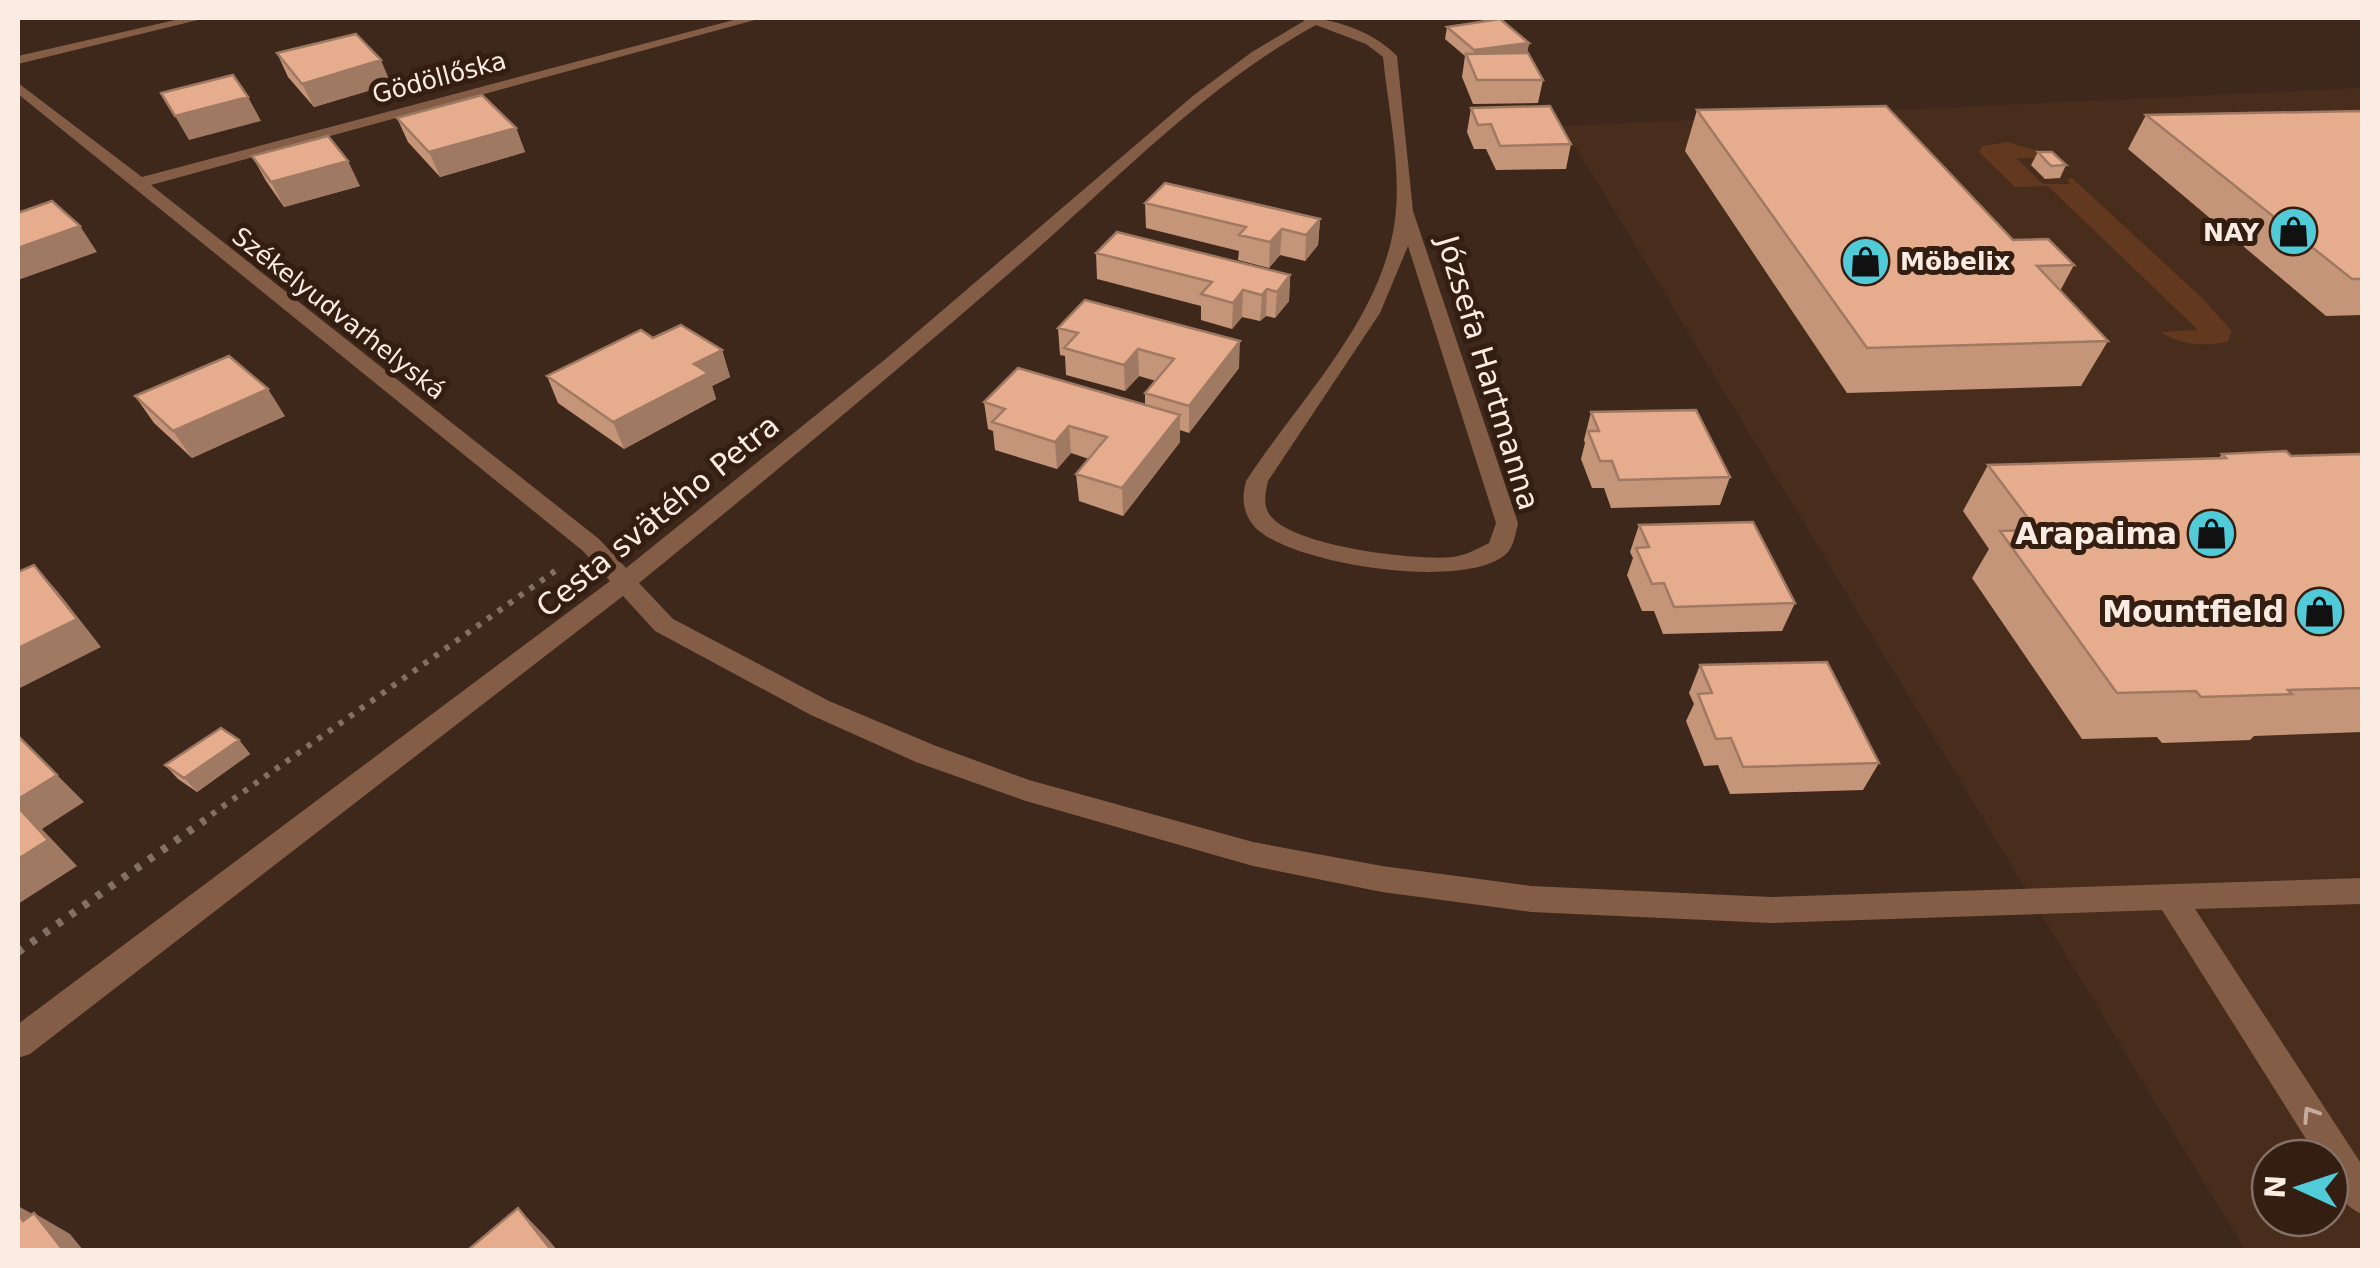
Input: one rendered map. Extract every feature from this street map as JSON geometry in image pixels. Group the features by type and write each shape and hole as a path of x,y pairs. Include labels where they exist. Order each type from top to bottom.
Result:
{"street":[{"path":"18,60 198,18"},
{"name":"Gödöllőska","path":"136,184 755,18"},
{"name":"Józsefa Hartmanna","path":"1315,18 1371,41 1390,56 1405,212 1507,522 1499,548 1471,564 1434,568 1294,542 1263,522 1252,498 1268,462 1370,316 1393,261 1405,212"},
{"name":"Cesta svätého Petra","path":"18,1044 386,769 625,583 970,299 1210,88 1315,18"},
{"name":"Székelyudvarhelyská","path":"18,86 592,545 664,626 820,708 926,754 1064,802 1252,854 1382,879 1531,900 1771,910 2362,891"},
{"path":"2170,898 2362,1196"}],"path":[{"path":"18,952 592,545"}],"shaded area":[{"path":"2362,88 2362,1250 2245,1250 1563,126"},
{"path":"2008,142 2043,153 2043,158 2016,158 2043,184 2071,184 2067,180 2072,178 2202,298 2232,331 2227,342 2193,344 2161,332 2198,330 2048,186 2015,187 1979,152 1982,146"}],"building":[{"path":"1500,19 1529,43 1474,50 1447,27"},
{"path":"356,34 381,60 302,84 277,53"},
{"path":"1528,53 1543,80 1477,80 1466,54"},
{"path":"233,75 248,97 175,116 161,93"},
{"path":"482,95 516,128 429,152 397,118"},
{"path":"1550,106 1571,144 1500,146 1491,124 1478,125 1471,108"},
{"name":"Möbelix","path":"1886,106 2013,240 2048,239 2074,265 2037,266 2108,341 1867,348 1697,110"},
{"path":"2362,111 2362,279 2352,279 2146,115"},
{"path":"328,136 348,161 271,182 252,156"},
{"path":"2038,152 2052,152 2066,165 2051,166"},
{"path":"1165,183 1320,219 1306,235 1282,229 1270,242 1239,235 1246,227 1145,203"},
{"path":"52,201 80,226 18,248 18,213"},
{"path":"1117,232 1290,275 1277,292 1267,289 1262,295 1243,290 1233,303 1201,294 1212,282 1096,253"},
{"path":"1085,300 1240,341 1189,406 1145,393 1174,359 1138,349 1124,365 1064,348 1078,333 1058,328"},
{"path":"681,325 722,350 694,364 708,373 613,422 547,376 641,330 653,338"},
{"path":"229,356 268,389 173,431 135,396"},
{"path":"1018,368 1180,415 1122,488 1076,474 1107,437 1069,426 1055,442 992,422 1005,409 984,402"},
{"path":"1696,410 1730,477 1619,480 1612,461 1600,461 1588,431 1599,431 1591,412"},
{"path":"2286,451 2291,456 2362,454 2362,688 2201,697 2196,691 2117,693 2000,531 2037,530 1988,465 2226,458 2222,454"},
{"path":"1753,522 1795,603 1674,607 1664,583 1652,584 1636,548 1649,547 1639,525"},
{"path":"34,565 77,619 18,648 18,572"},
{"path":"1827,662 1879,763 1743,767 1731,738 1716,739 1698,694 1712,693 1700,665"},
{"path":"221,728 239,740 184,778 165,765"},
{"path":"18,736 57,775 18,799"},
{"path":"18,807 48,840 18,859"},
{"path":"518,1208 551,1250 468,1250"},
{"path":"18,1213 23,1221 34,1213 63,1250 18,1250"}],"place":[{"name":"NAY","path":"2294,232"},
{"name":"Möbelix","path":"1865,261"},
{"name":"Arapaima","path":"2212,534"},
{"name":"Mountfield","path":"2319,612"}]}
